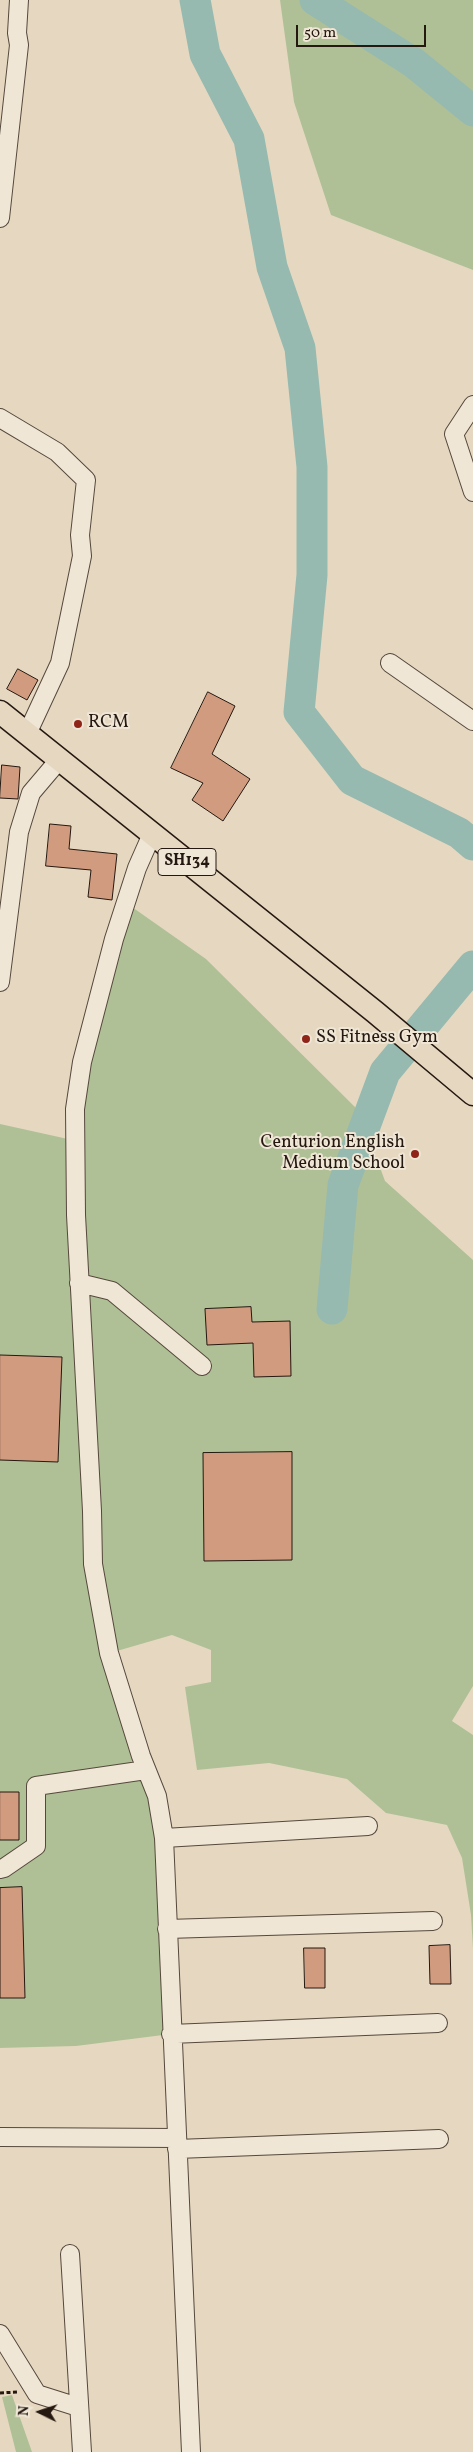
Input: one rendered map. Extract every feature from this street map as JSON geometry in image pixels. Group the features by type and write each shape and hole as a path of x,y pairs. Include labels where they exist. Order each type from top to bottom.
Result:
{"main road":[{"name":"SH134","path":"0,712 375,1012 473,1094"}],"street":[{"path":"0,218 19,45 17,33 19,0"},
{"path":"473,405 454,434 473,492"},
{"path":"0,418 57,452 86,480 80,535 82,556 60,663 27,734"},
{"path":"390,663 473,721"},
{"path":"0,982 19,832 31,792 59,760"},
{"path":"152,834 137,868 114,939 81,1071 75,1108 76,1215 92,1511 93,1564 110,1653 146,1770 157,1796 164,1838 171,2034 191,2452"},
{"path":"79,1283 112,1291 202,1366"},
{"path":"0,1869 36,1846 36,1786 146,1770"},
{"path":"164,1838 368,1826"},
{"path":"167,1929 433,1921"},
{"path":"171,2034 438,2023"},
{"path":"0,2137 177,2144 439,2139"},
{"path":"70,2254 82,2452"},
{"path":"0,2334 37,2394 78,2408"}],"green space":[{"path":"280,0 473,0 473,270 331,215 294,102"},
{"path":"132,907 206,959 359,1111 385,1181 473,1260 473,1686 452,1721 473,1735 473,1949 471,1915 462,1858 447,1825 386,1813 347,1779 269,1763 197,1770 185,1687 211,1682 211,1650 172,1635 110,1653 157,1796 171,2034 76,2046 0,2048 0,1124 68,1139"},
{"path":"12,2395 32,2452 16,2452 2,2397"}],"building":[{"path":"18,669 38,680 27,700 7,689"},
{"path":"208,692 235,706 212,754 250,779 223,821 192,800 203,783 171,768"},
{"path":"2,765 20,767 18,799 0,798"},
{"path":"50,824 71,826 69,849 117,854 112,900 88,897 91,870 46,866"},
{"path":"251,1307 252,1322 290,1321 291,1376 254,1377 253,1343 207,1345 205,1309"},
{"path":"0,1355 62,1357 58,1462 0,1460"},
{"path":"292,1452 292,1560 204,1561 203,1453"},
{"path":"0,1792 19,1792 19,1840 0,1840"},
{"path":"22,1887 25,1998 0,1998 0,1888"},
{"path":"450,1945 451,1984 430,1984 429,1946"},
{"path":"304,1948 325,1948 325,1988 305,1988"}],"waterway":[{"path":"195,0 205,54 249,139 272,267 300,348 312,467 312,575 299,712 352,780 459,833 473,845"},
{"path":"315,0 414,63 473,111"},
{"path":"332,1309 343,1185 385,1072 473,966"}],"place":[{"name":"RCM","path":"78,724"},
{"name":"SS Fitness Gym","path":"306,1039"},
{"name":"Centurion English Medium School","path":"415,1154"}]}
